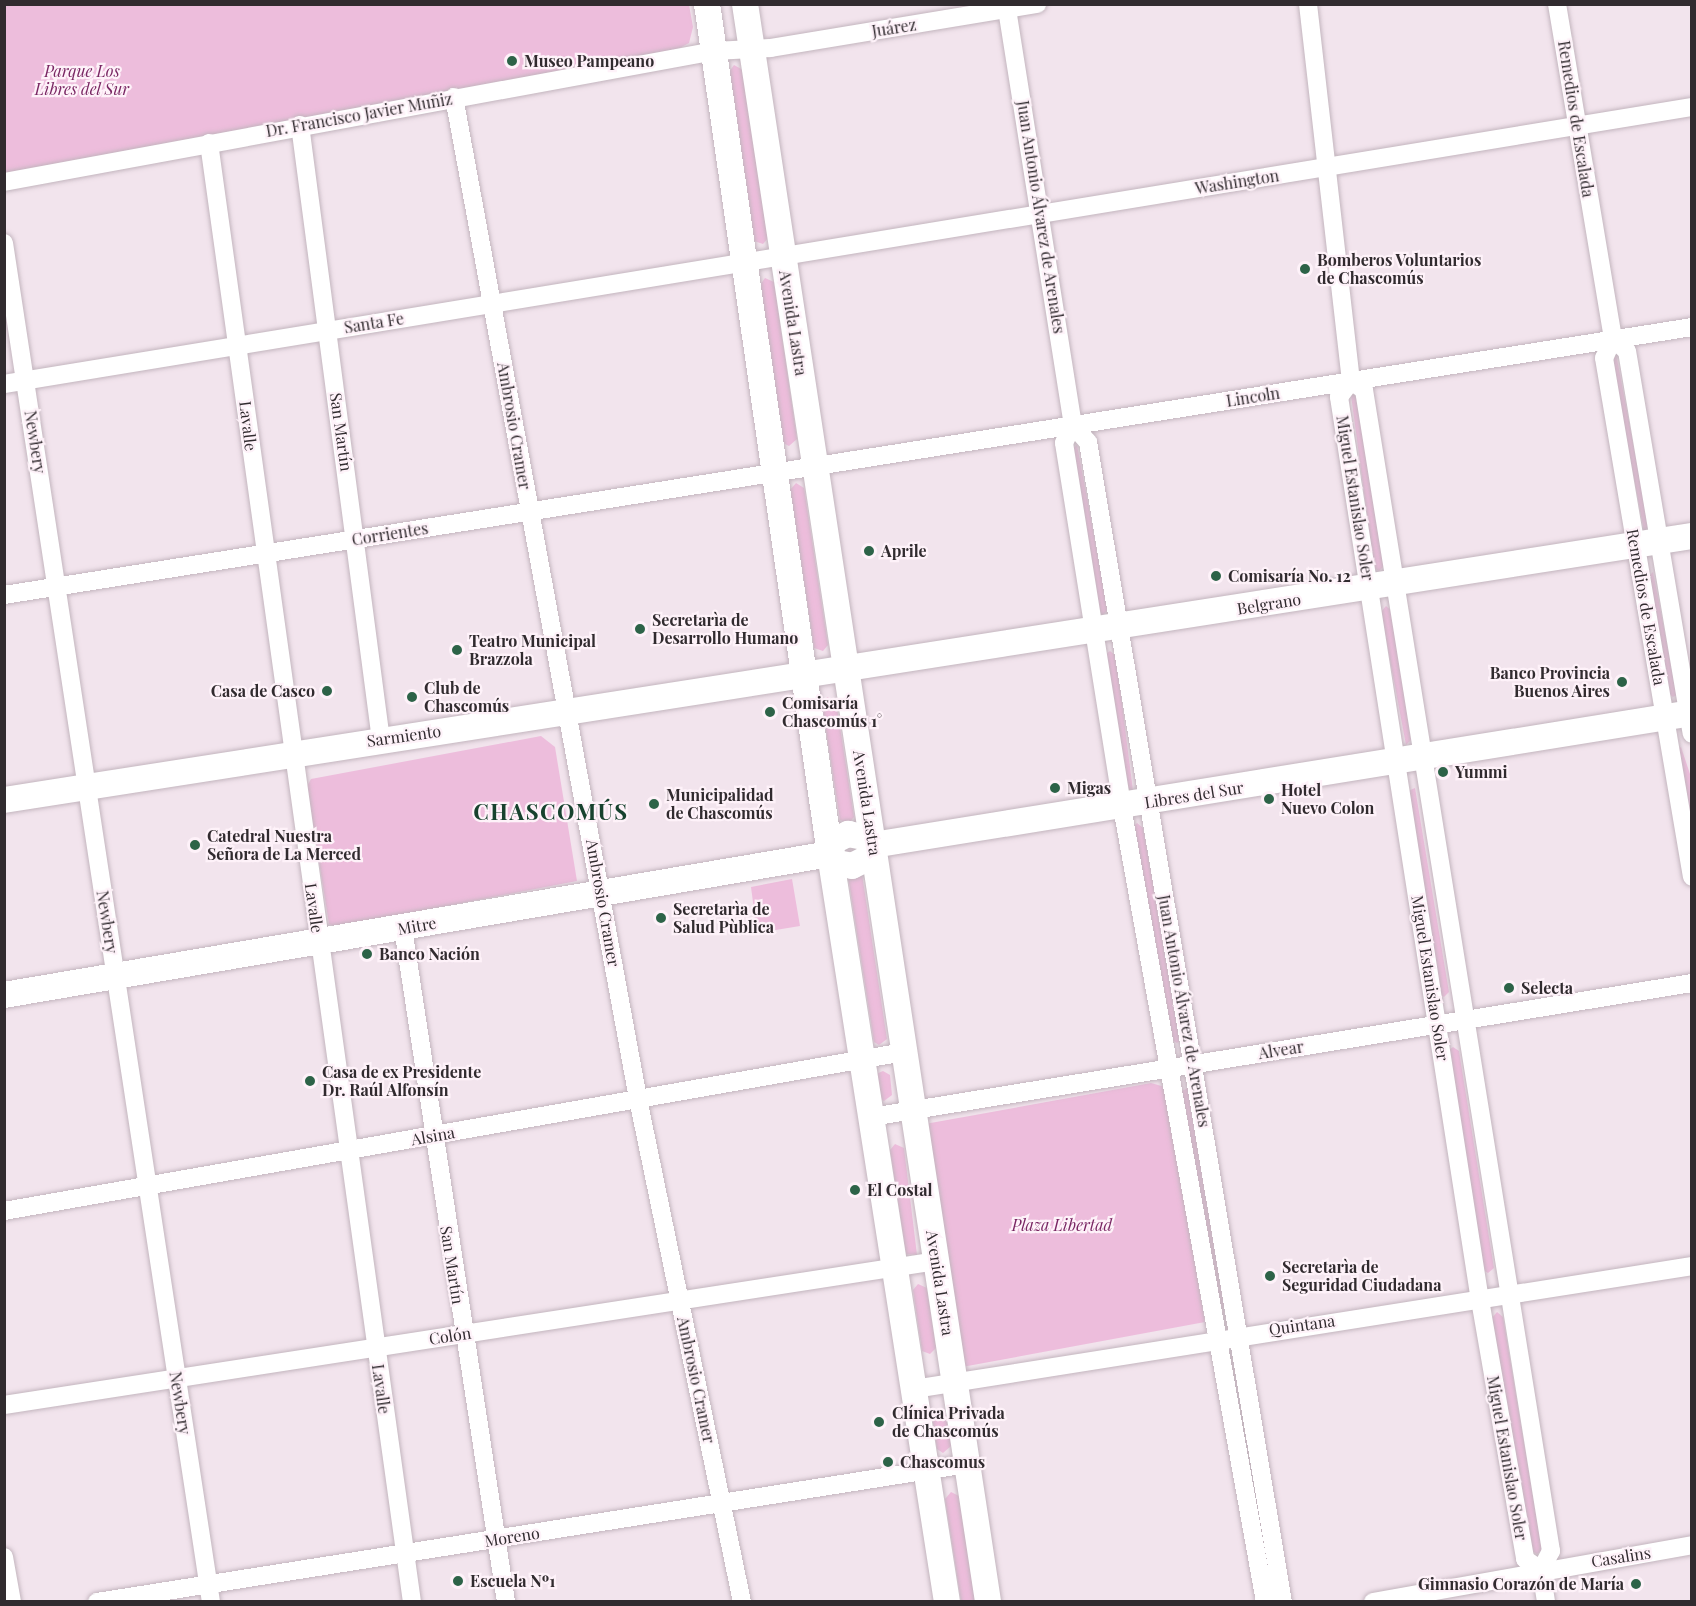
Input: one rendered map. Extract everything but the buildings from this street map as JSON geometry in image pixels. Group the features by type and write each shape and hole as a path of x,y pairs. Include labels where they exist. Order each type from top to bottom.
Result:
{"main road":[{"path":"707,4 830,854 947,1602"},
{"name":"Avenida Lastra","path":"745,4 988,1602"},
{"name":"Belgrano","path":"804,677 1692,536"},
{"name":"Sarmiento","path":"4,800 292,752 568,714 804,677"},
{"name":"Libres del Sur","path":"873,845 1408,760 1684,720"},
{"path":"830,854 837,863 852,866 868,858 873,845"},
{"name":"Mitre","path":"4,996 602,896 830,854"}],"street":[{"name":"Juárez","path":"714,51 751,48 1037,4"},
{"name":"Miguel Estanislao Soler","path":"1308,4 1351,381 1340,397 1369,588 1408,760 1462,1020 1505,1295 1551,1551 1540,1570 1546,1602"},
{"name":"Remedios de Escalada","path":"1557,4 1612,339 1627,351 1647,543 1684,720 1692,877"},
{"name":"Juan Antonio Álvarez de Arenales","path":"1008,9 1073,425 1088,442 1106,630 1134,805 1195,1064 1241,1333 1283,1602"},
{"name":"Dr. Francisco Javier Muñiz","path":"4,182 300,125 714,51"},
{"name":"Ambrosio Cramer","path":"454,97 638,1099 742,1602"},
{"name":"Washington","path":"744,263 1692,107"},
{"name":"San Martín","path":"300,125 381,740"},
{"name":"Lavalle","path":"209,143 412,1602"},
{"name":"Newbery","path":"4,243 209,1593"},
{"name":"Santa Fe","path":"4,384 744,263"},
{"name":"Lincoln","path":"775,473 1692,327"},
{"name":"Miguel Estanislao Soler","path":"1351,381 1364,390 1394,584 1408,760 1437,1024 1480,1300 1525,1559 1540,1570"},
{"name":"Juan Antonio Álvarez de Arenales","path":"1073,425 1064,443 1106,630 1134,805 1171,1068 1265,1602"},
{"name":"Corrientes","path":"4,595 775,473"},
{"name":"San Martín","path":"403,928 463,1334 506,1602"},
{"name":"Alvear","path":"871,1117 1692,983"},
{"name":"Alsina","path":"4,1211 147,1188 904,1052"},
{"name":"Colón","path":"4,1405 680,1303 936,1261"},
{"name":"Quintana","path":"914,1389 1241,1333 1480,1300 1692,1266"},
{"name":"Moreno","path":"97,1602 209,1593 405,1554 967,1464"},
{"name":"Casalins","path":"1373,1602 1540,1570 1692,1545"},
{"path":"4,1557 12,1602"}],"green space":[{"name":"Parque Los Libres del Sur","path":"5,5 689,5 693,27 689,43 676,50 5,173"},
{"path":"734,65 743,70 768,238 763,244 754,241 729,72"},
{"path":"765,278 774,282 797,439 789,446 783,443 760,285"},
{"path":"1616,354 1649,526 1644,531 1611,357"},
{"path":"1351,395 1357,395 1384,566 1379,571 1374,568"},
{"path":"1077,445 1108,610 1103,615 1098,612 1073,448"},
{"path":"796,483 804,488 828,645 823,651 814,648 790,490"},
{"path":"1653,572 1677,695 1673,697 1668,693 1649,576"},
{"path":"1386,606 1392,611 1411,740 1406,745 1381,612"},
{"path":"1110,651 1116,656 1133,791 1126,788 1106,654"},
{"path":"827,697 836,701 854,817 849,823 840,820 822,704"},
{"path":"541,736 555,747 577,881 337,927 329,924 307,786 311,779"},
{"path":"1681,747 1691,777 1691,839 1679,748"},
{"path":"1415,788 1449,992 1444,997 1439,994 1408,791"},
{"path":"1137,823 1143,828 1182,1039 1177,1043 1172,1040 1133,827"},
{"path":"862,874 887,1039 879,1045 874,1042 848,876"},
{"path":"792,879 800,926 757,933 751,887"},
{"path":"1453,1047 1459,1051 1494,1268 1488,1273 1483,1270 1449,1050"},
{"path":"883,1071 890,1075 892,1095 884,1101 879,1098 876,1074"},
{"name":"Plaza Libertad","path":"1151,1083 1165,1087 1205,1322 962,1367 925,1124"},
{"path":"1188,1088 1227,1308 1224,1309 1219,1306 1182,1091"},
{"path":"895,1144 904,1148 917,1255 906,1254 890,1150"},
{"path":"918,1284 927,1288 936,1348 930,1354 922,1351 913,1290"},
{"path":"1497,1312 1503,1317 1542,1550 1537,1554 1532,1551 1492,1318"},
{"path":"938,1411 946,1415 951,1446 943,1453 937,1449 932,1417"},
{"path":"951,1492 959,1496 975,1601 961,1601 945,1499"}],"place":[{"name":"Museo Pampeano","path":"512,61"},
{"name":"Bomberos Voluntarios de Chascomús","path":"1305,269"},
{"name":"Aprile","path":"869,551"},
{"name":"Comisaría No. 12","path":"1216,576"},
{"name":"Secretarìa de Desarrollo Humano","path":"640,629"},
{"name":"Teatro Municipal Brazzola","path":"457,650"},
{"name":"Banco Provincia Buenos Aires","path":"1622,682"},
{"name":"Casa de Casco","path":"327,691"},
{"name":"Club de Chascomús","path":"412,697"},
{"name":"Comisaría Chascomús 1°","path":"770,712"},
{"name":"Yummi","path":"1443,772"},
{"name":"Migas","path":"1055,788"},
{"name":"Hotel Nuevo Colon","path":"1269,799"},
{"name":"Municipalidad de Chascomús","path":"654,804"},
{"name":"Catedral Nuestra Señora de La Merced","path":"195,845"},
{"name":"Secretarìa de Salud Pùblica","path":"661,918"},
{"name":"Banco Nación","path":"367,954"},
{"name":"Selecta","path":"1509,988"},
{"name":"Casa de ex Presidente Dr. Raúl Alfonsín","path":"310,1081"},
{"name":"El Costal","path":"855,1190"},
{"name":"Secretarìa de Seguridad Ciudadana","path":"1270,1276"},
{"name":"Clínica Privada de Chascomús","path":"879,1422"},
{"name":"Chascomus","path":"888,1462"},
{"name":"Escuela Nº1","path":"458,1581"},
{"name":"Gimnasio Corazón de María","path":"1636,1584"}],"district":[{"name":"CHASCOMÚS","path":"551,812"}]}
